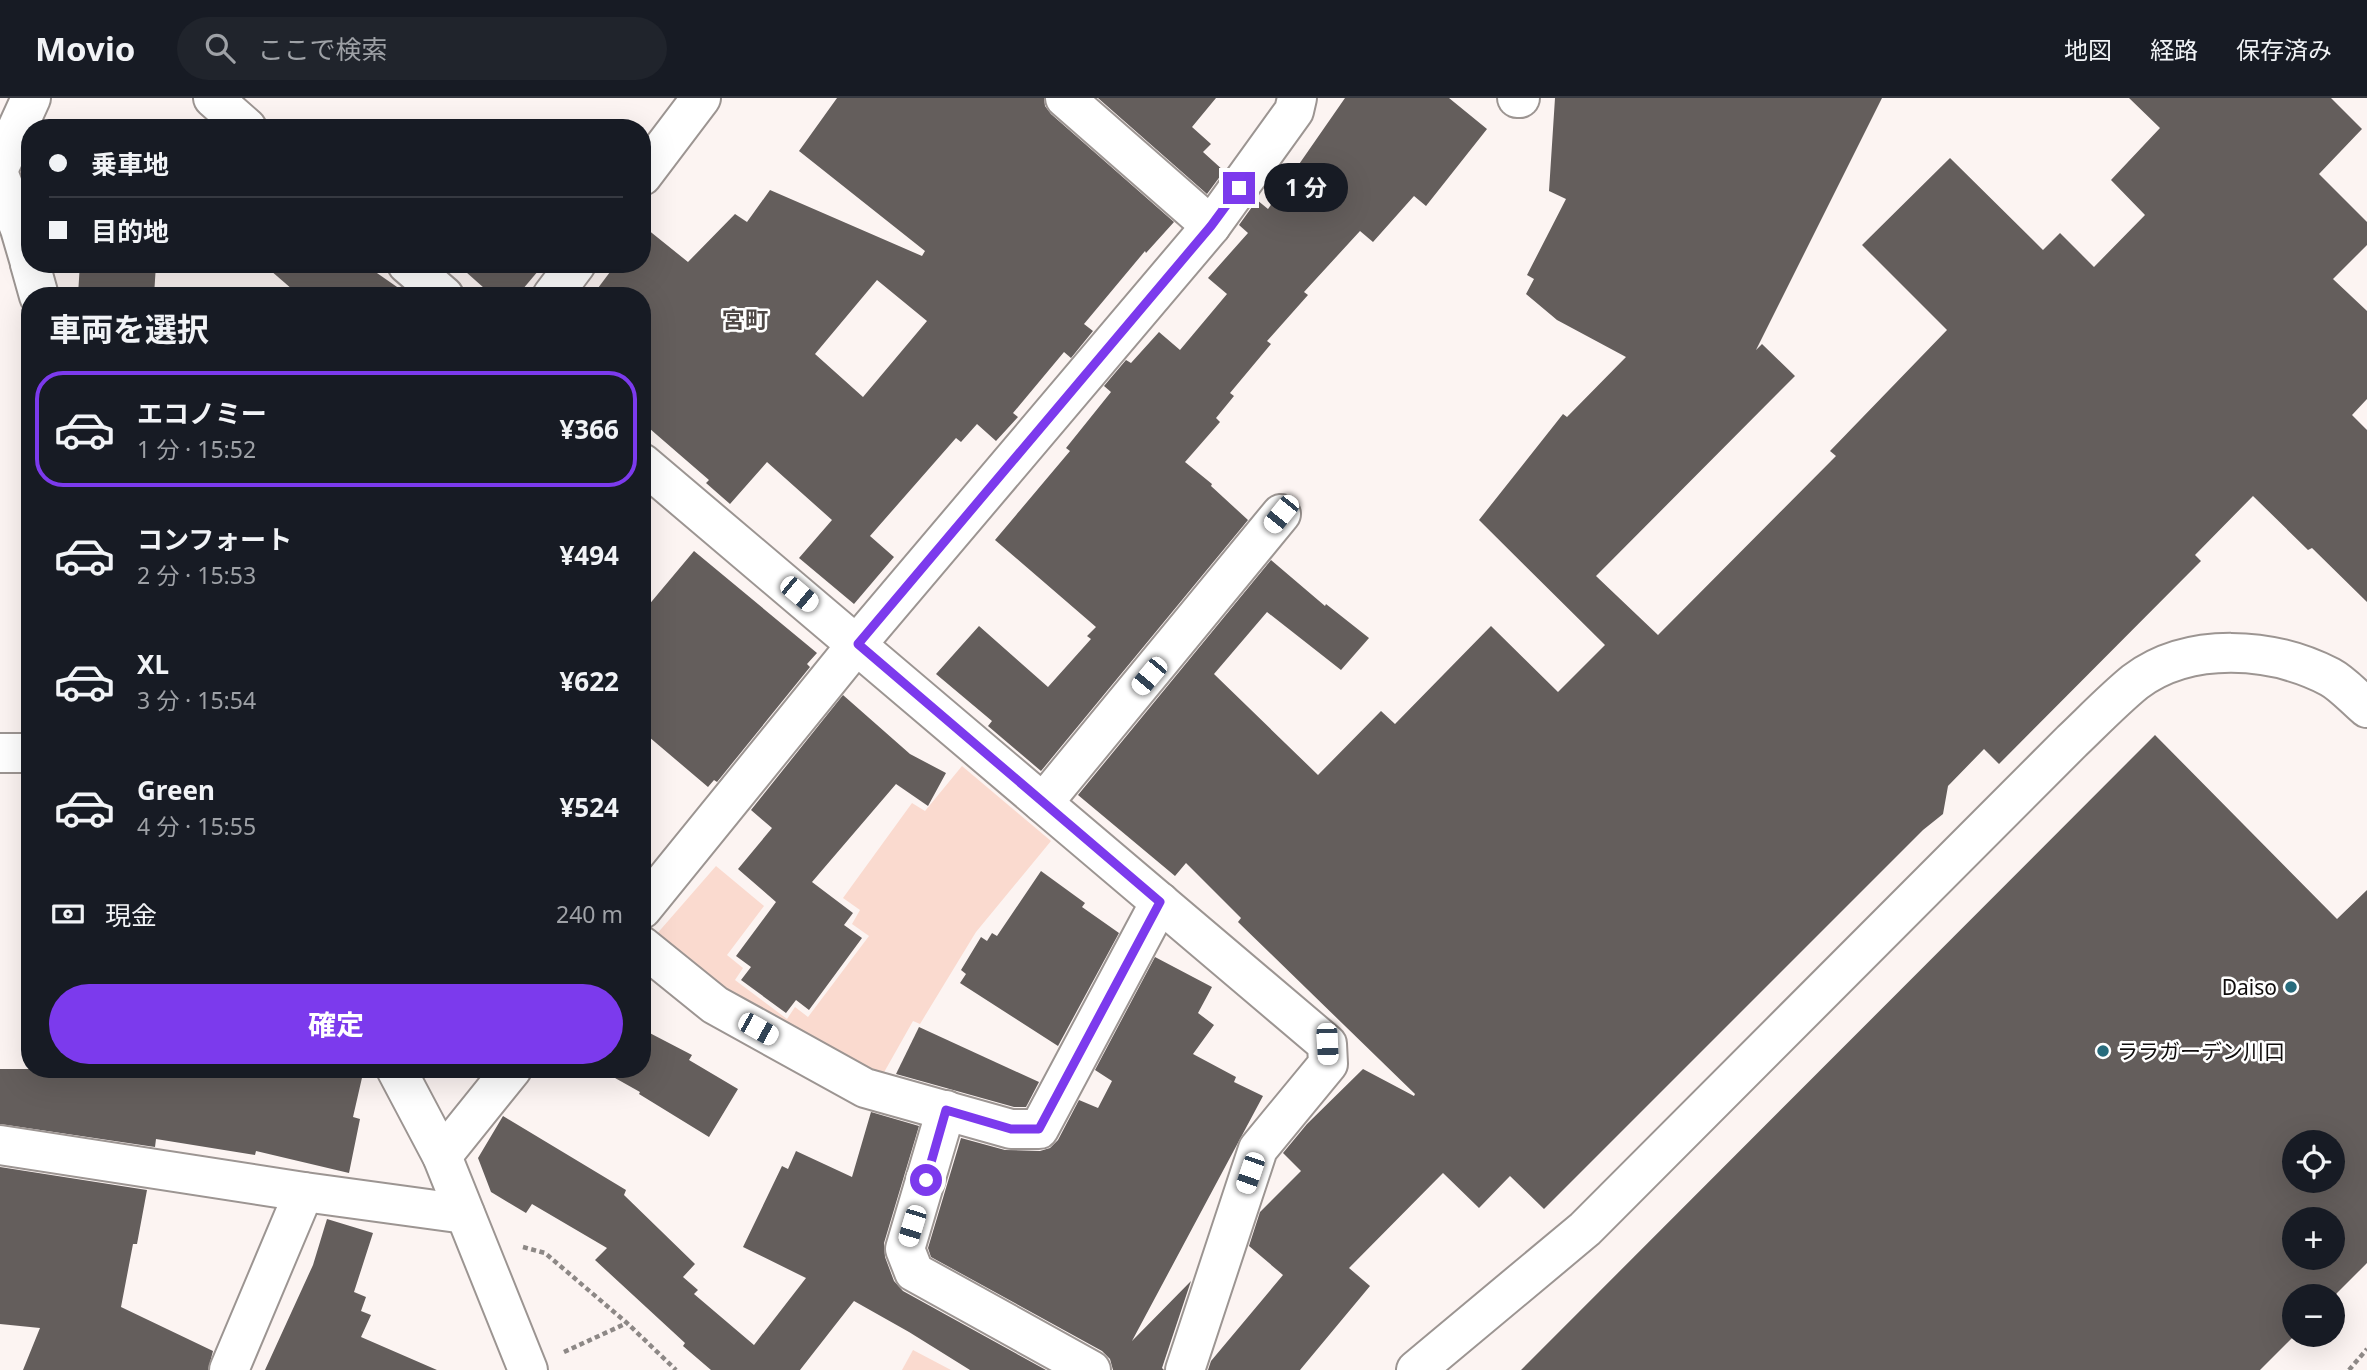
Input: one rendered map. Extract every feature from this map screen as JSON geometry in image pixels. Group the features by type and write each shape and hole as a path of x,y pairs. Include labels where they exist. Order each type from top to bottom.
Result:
{"street":[{"path":"21,119 31,98"},
{"path":"213,98 237,119"},
{"path":"651,164 701,98"},
{"path":"1065,98 1211,226"},
{"path":"651,898 858,644 1211,226 1294,111 1297,98"},
{"path":"0,166 21,120"},
{"path":"0,177 21,232"},
{"path":"417,273 434,287"},
{"path":"651,471 1327,1044 1328,1064 1258,1149 1185,1370"},
{"path":"1043,803 1281,514"},
{"path":"1416,1370 1585,1230 2071,741 2136,682 2161,667 2191,658 2235,653 2273,655 2331,678 2367,708"},
{"path":"0,753 21,753"},
{"path":"651,953 715,1005 865,1088 1011,1129 1039,1129 1160,902"},
{"path":"401,1078 442,1156 528,1369"},
{"path":"442,1156 505,1078"},
{"path":"946,1110 905,1249 914,1272 1091,1370"},
{"path":"0,1145 304,1192 469,1224"},
{"path":"229,1370 304,1192"}],"path":[{"path":"469,1224 545,1253 627,1323 676,1370"},
{"path":"528,1369 627,1323"},
{"path":"2349,1370 2367,1349"}],"shaded area":[{"path":"962,766 1051,841 976,932 920,1024 913,1021 878,1083 739,1007 655,936 716,866 764,906 727,955 743,968 735,980 787,1019 795,1007 808,1017 869,936 852,924 860,910 843,898 912,803 925,811"},
{"path":"913,1350 951,1370 902,1370"}],"building":[{"path":"837,98 1044,98 1045,106 1051,114 1174,222 1146,253 1145,251 1084,324 1093,331 1071,358 1064,352 1013,413 1018,417 996,441 977,424 961,442 956,438 870,536 894,557 854,604 799,558 832,520 767,462 730,504 706,483 709,480 651,430 651,287 599,287 609,273 651,273 651,232 688,262 735,214 747,222 770,190 922,256 925,251 799,151","holes":["877,280 927,321 863,397 815,354"]},
{"path":"1098,98 1216,98 1192,127 1211,144 1203,152 1224,171 1207,194"},
{"path":"1345,98 1449,98 1487,129 1426,206 1414,196 1373,242 1360,231 1304,292 1308,295 1267,341 1271,344 1230,393 1234,396 1216,418 1220,422 1185,462 1212,484 1211,486 1248,520 1041,771 988,726 992,721 936,674 979,626 1048,687 1091,639 1087,636 1096,627 995,540 1070,451 1066,448 1111,392 1104,386 1126,360 1131,363 1159,332 1180,350 1227,294 1208,278 1248,233 1239,225 1257,200 1268,209"},
{"path":"1555,98 1882,98 1756,350 1762,344 1795,376 1596,576 1658,635 1836,456 1830,451 1947,330 1862,245 1950,158 2043,250 2060,233 2094,267 2145,215 2111,180 2160,128 2129,98 2331,98 2362,129 2319,174 2367,222 2367,245 2333,279 2367,311 2367,399 2352,415 2367,430 2367,602 2253,496 2195,555 2201,561 1999,764 1984,749 1948,786 1943,814 1923,830 1544,1209 1510,1176 1479,1208 1443,1173 1349,1268 1370,1286 1300,1370 1208,1370 1211,1361 1283,1275 1249,1246 1260,1212 1301,1171 1283,1153 1307,1124 1363,1069 1414,1096 1415,1094 1238,922 1241,918 1186,863 1175,876 1078,795 1271,560 1325,606 1326,604 1369,638 1341,670 1267,612 1214,674 1318,775 1381,711 1395,724 1491,626 1558,692 1605,645 1479,520 1563,414 1567,417 1626,357 1557,320 1526,294 1534,279 1527,275 1566,199 1549,191"},
{"path":"79,273 155,273 155,287 78,287"},
{"path":"273,273 377,273 397,287 290,287"},
{"path":"467,273 536,273 525,287 483,287"},
{"path":"694,551 817,653 807,664 810,667 717,782 714,780 708,787 651,739 651,602"},
{"path":"843,695 910,754 946,773 928,806 896,784 812,882 853,913 844,925 862,938 809,1010 796,1000 786,1013 741,980 751,967 736,956 776,902 738,869 772,828 751,810"},
{"name":"ララガーデン川口","path":"2155,735 2337,919 2367,890 2367,1263 2345,1285 2282,1284 2283,1347 2260,1370 1521,1370"},
{"path":"1041,871 1085,903 1082,907 1119,933 1058,1046 960,983 966,974 961,970 981,937 987,941 992,933 997,936"},
{"path":"1155,957 1212,987 1198,1013 1214,1025 1193,1054 1236,1077 1234,1082 1263,1096 1132,1341 1191,1281 1162,1368 1164,1370 1113,1370 1110,1359 1102,1351 931,1257 928,1248 961,1138 1005,1150 1040,1151 1050,1148 1058,1140 1079,1100 1098,1108 1112,1081 1095,1070"},
{"path":"919,1027 1039,1082 1026,1107 1014,1107 896,1074"},
{"path":"651,1034 692,1055 689,1060 738,1089 709,1137 639,1094 640,1092 615,1078 651,1078"},
{"path":"0,1069 21,1069 21,1078 362,1078 353,1117 360,1119 349,1173 256,1151 255,1155 156,1139 155,1147 0,1124"},
{"path":"871,1112 919,1126 884,1243 885,1257 894,1281 903,1291 1046,1370 970,1370 854,1301 800,1370 711,1370 595,1260 607,1248 532,1204 526,1213 491,1192 478,1158 503,1116 626,1190 624,1195 695,1264 683,1277 698,1290 694,1294 754,1345 806,1278 743,1247 782,1166 788,1169 796,1151 852,1177"},
{"path":"0,1167 147,1190 121,1307 213,1351 208,1370 23,1370 40,1328 0,1324"},
{"path":"327,1219 373,1233 354,1292 366,1297 361,1311 371,1315 361,1337 437,1370 265,1370 313,1265"}],"place":[{"name":"Daiso","path":"2291,987"},
{"name":"ララガーデン川口","path":"2103,1051"}],"district":[{"name":"宮町","path":"745,319"}],"route":[{"path":"926,1180 946,1110 1011,1129 1039,1129 1160,902 858,644 1211,226 1239,188"}]}
